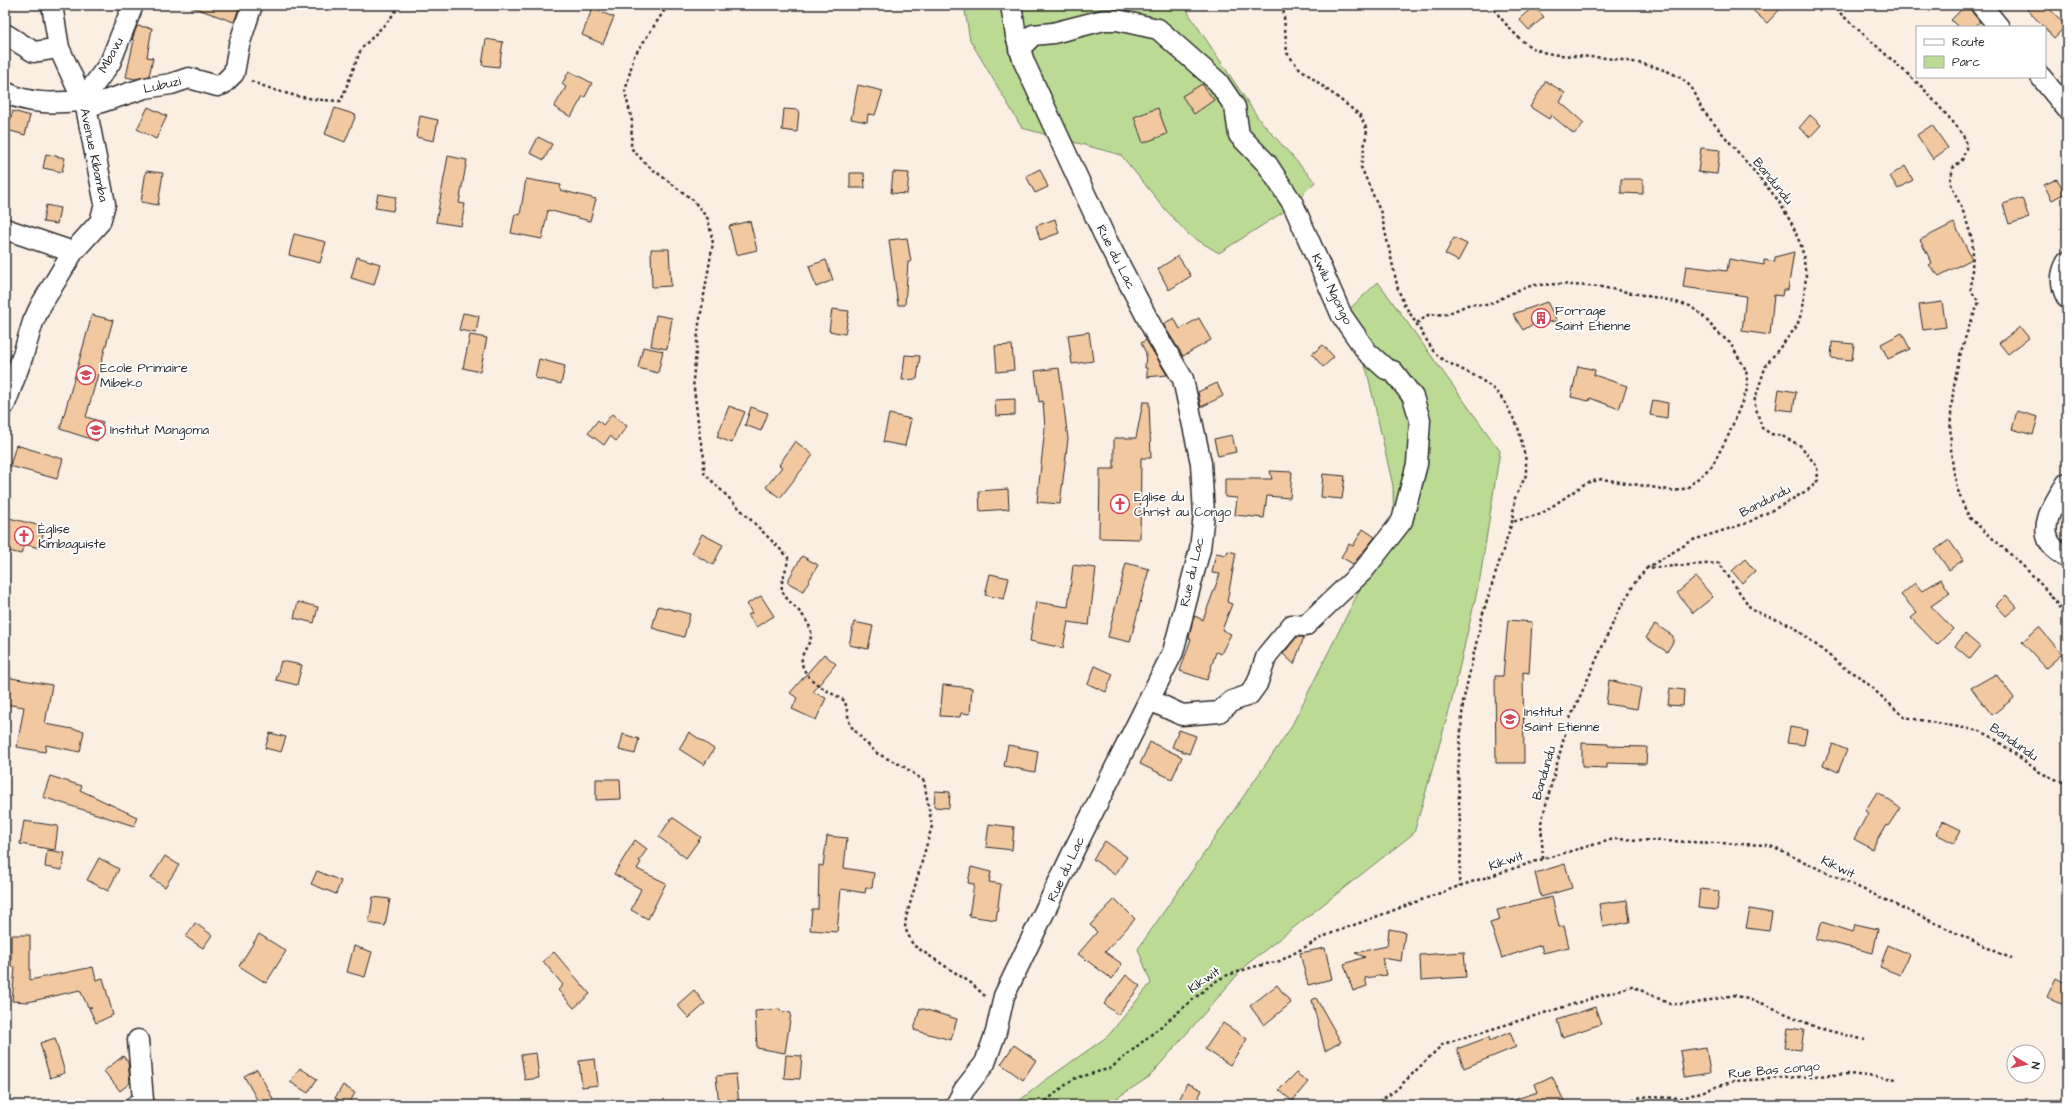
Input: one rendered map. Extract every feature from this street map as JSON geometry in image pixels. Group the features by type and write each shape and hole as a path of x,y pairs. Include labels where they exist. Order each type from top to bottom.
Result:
{"street":[{"name":"Avenue Kibamba","path":"5,404 23,355 33,322 73,252 100,222 105,204 84,104 59,48 52,5"},
{"name":"Mbavu","path":"84,104 110,62 133,5"},
{"path":"234,73 239,45 252,5"},
{"name":"Rue du Lac","path":"956,1105 964,1090 984,1063 996,1032 1000,1010 1075,848 1173,652 1200,549 1204,514 1201,463 1183,378 1154,331 1104,235 1019,50 1011,5"},
{"path":"1981,5 1998,26"},
{"name":"Kwilu Ngongo","path":"1019,50 1033,35 1053,33 1104,20 1117,20 1158,30 1218,82 1235,107 1239,134 1267,164 1293,204 1342,316 1367,352 1386,369 1393,370 1413,397 1420,420 1417,464 1402,521 1363,571 1305,626 1292,625 1281,637 1267,655 1257,684 1249,695 1232,701 1219,712 1182,716 1150,700"},
{"path":"5,34 34,52 59,48"},
{"name":"Lubuzi","path":"84,104 145,88 171,84 189,78 217,86 223,84 234,73"},
{"path":"2042,78 2067,109"},
{"path":"5,92 15,98 47,103 84,104"},
{"path":"5,229 73,252"},
{"path":"2064,266 2062,280 2067,298"},
{"path":"2067,483 2050,508 2047,528 2048,537 2053,548 2067,557"},
{"path":"136,1105 144,1100 138,1040"}],"path":[{"path":"234,73 286,94 310,100 341,101 361,49 389,20 400,5"},
{"path":"668,5 634,56 625,92 632,121 631,148 647,165 693,200 708,219 713,243 699,324 693,380 700,438 704,457 704,473 788,557 782,583 782,592 802,614 811,632 810,644 803,654 802,663 805,672 819,686 845,701 850,725 878,754 903,766 924,781 932,826 906,918 905,928 913,945 970,983 1000,1010"},
{"path":"1283,5 1287,53 1289,57 1298,67 1360,114 1364,122 1367,130 1361,167 1381,213 1398,289 1404,304 1434,352 1443,360 1479,378 1496,390 1504,401 1518,428 1526,461 1526,475 1516,498 1512,522 1482,613 1463,702 1458,774 1461,849 1459,886"},
{"name":"Bandundu","path":"1490,5 1517,36 1533,48 1554,55 1592,57 1652,66 1664,69 1687,82 1695,93 1701,108 1778,200 1792,224 1802,248 1806,275 1803,308 1797,326 1766,365 1754,402 1762,428 1771,434 1782,436 1801,446 1817,467 1818,480 1811,488 1786,503 1746,523 1693,540 1647,568 1636,581 1617,614 1568,723 1541,823 1543,859"},
{"path":"1831,5 1922,87 1958,128 1966,140 1966,149 1962,160 1953,168 1950,182 1965,216 1972,239 1973,250 1971,291 1979,302 1963,342 1952,394 1952,449 1956,484 1962,505 1970,518 2035,578 2056,600 2067,620"},
{"path":"1417,324 1428,315 1447,314 1470,304 1488,305 1518,290 1534,285 1560,284 1601,287 1668,300 1690,306 1702,315 1717,332 1730,342 1746,370 1748,387 1729,434 1712,466 1687,488 1675,491 1602,479 1586,483 1541,514 1512,522"},
{"name":"Bandundu","path":"1647,568 1719,563 1752,610 1793,626 1843,667 1859,676 1904,717 1980,731 1992,737 2041,773 2067,784"},
{"name":"Kikwit","path":"1041,1105 1073,1079 1111,1068 1213,983 1225,976 1253,967 1280,961 1327,935 1459,886 1543,859 1614,840 1768,844 2012,959"},
{"path":"1374,1105 1396,1090 1443,1044 1632,986 1670,1004 1692,1004 1734,995 1764,1004 1818,1028 1865,1040"},
{"name":"Rue Bas congo","path":"1608,1105 1642,1097 1683,1098 1734,1081 1848,1074 1897,1079"}],"green space":[{"path":"964,5 1186,5 1189,14 1259,119 1315,182 1288,209 1219,253 1189,235 1165,209 1121,155 1022,128 970,40"},
{"path":"1378,282 1500,451 1480,578 1451,704 1414,833 1246,965 1149,1077 1106,1105 1014,1105 1043,1082 1108,1036 1151,983 1138,949 1290,729 1370,569 1394,539 1393,486 1367,371 1342,316"}],"building":[{"path":"193,5 240,5 234,22 192,7"},
{"path":"1747,5 1784,5 1767,23"},
{"path":"1966,5 1970,5 1972,12 1980,22 1975,26 1957,26 1951,20"},
{"path":"2023,5 2046,5 2066,26 2054,38 2046,29 2046,26 2043,26"},
{"path":"1534,6 1544,17 1529,30 1519,19"},
{"path":"592,9 614,17 603,44 582,35"},
{"path":"137,26 152,28 147,57 153,58 149,76 135,79 126,77 134,40 132,40"},
{"path":"486,39 503,42 499,67 482,65"},
{"path":"569,71 592,83 585,97 583,96 571,117 554,107 566,87 562,84"},
{"path":"1546,81 1565,93 1560,102 1584,123 1574,134 1551,115 1549,119 1530,107"},
{"path":"1202,84 1214,100 1194,114 1182,96"},
{"path":"858,85 883,91 875,115 868,114 867,122 851,119"},
{"path":"148,107 167,116 156,139 137,129"},
{"path":"335,108 356,115 345,142 325,134"},
{"path":"1158,108 1167,134 1143,143 1134,117"},
{"path":"784,109 799,110 797,132 782,130"},
{"path":"13,111 30,116 25,135 7,130"},
{"path":"1810,115 1821,125 1810,137 1799,128"},
{"path":"420,116 438,120 434,141 416,137"},
{"path":"1932,125 1948,148 1933,159 1917,135"},
{"path":"538,137 552,144 544,160 530,153"},
{"path":"1701,148 1720,150 1717,174 1698,172"},
{"path":"46,154 65,158 62,172 43,168"},
{"path":"448,156 467,160 459,203 465,204 461,226 436,222"},
{"path":"1905,166 1913,180 1898,189 1890,176"},
{"path":"1040,169 1048,187 1035,193 1026,176"},
{"path":"146,171 163,173 158,205 141,202"},
{"path":"893,172 909,173 907,194 891,193"},
{"path":"850,173 864,173 865,188 850,188"},
{"path":"526,179 561,185 560,190 596,199 590,221 548,210 542,239 511,233 515,214 520,215"},
{"path":"1621,179 1643,179 1643,194 1621,193"},
{"path":"2057,179 2065,193 2052,200 2044,185"},
{"path":"378,194 396,197 393,211 375,208"},
{"path":"2022,198 2029,218 2009,224 2003,204"},
{"path":"46,205 60,208 57,224 43,222"},
{"path":"1055,219 1059,233 1040,240 1036,226"},
{"path":"750,221 757,250 736,255 729,226"},
{"path":"1954,223 1972,259 1939,276 1929,265 1932,263 1920,240"},
{"path":"294,234 326,242 320,263 289,255"},
{"path":"907,238 911,262 908,262 905,305 898,305 889,240"},
{"path":"1454,238 1467,244 1458,261 1445,254"},
{"path":"651,249 669,249 671,286 652,287"},
{"path":"1794,252 1788,290 1783,290 1782,296 1774,295 1770,335 1742,331 1746,296 1683,287 1686,266 1727,271 1729,259 1764,265 1764,260 1775,262 1775,257"},
{"path":"1178,256 1191,276 1169,290 1158,269"},
{"path":"357,257 380,264 374,285 351,278"},
{"path":"826,260 833,280 816,287 809,266"},
{"name":"Forrage Saint Etienne","path":"1547,302 1557,321 1535,323 1523,330 1513,314"},
{"path":"1942,302 1946,327 1923,330 1919,305"},
{"path":"832,309 849,311 845,334 829,331"},
{"path":"463,313 479,316 476,333 459,330"},
{"name":"Ecole Primaire Mibeko","path":"92,315 113,320 86,417 103,422 97,441 60,429"},
{"path":"656,315 672,318 667,349 651,346"},
{"path":"1174,318 1180,329 1199,318 1211,340 1183,356 1163,324"},
{"path":"2020,327 2029,338 2008,354 1999,343"},
{"path":"1089,332 1093,361 1072,364 1068,335"},
{"path":"1902,333 1910,349 1888,359 1881,344"},
{"path":"470,335 487,338 480,372 463,368"},
{"path":"1146,340 1167,375 1147,377 1147,368 1145,368 1146,353 1141,343"},
{"path":"1832,342 1854,344 1852,360 1831,358"},
{"path":"1012,345 1014,370 997,372 995,346"},
{"path":"1323,345 1334,357 1323,367 1312,354"},
{"path":"643,347 663,351 658,373 638,368"},
{"path":"905,355 920,356 917,379 902,380"},
{"path":"539,359 565,366 561,384 535,378"},
{"path":"1578,366 1595,370 1594,375 1627,386 1619,409 1590,398 1589,401 1571,397"},
{"path":"1059,368 1068,439 1060,504 1037,502 1045,428 1043,401 1039,402 1035,371"},
{"path":"1217,383 1223,396 1201,407 1198,392"},
{"path":"1779,389 1796,392 1793,411 1776,409"},
{"path":"1015,399 1015,415 996,416 995,400"},
{"path":"1653,400 1668,403 1667,418 1650,415"},
{"name":"Eglise du Christ au Congo","path":"1143,402 1149,402 1151,458 1141,458 1140,539 1099,538 1100,469 1114,469 1114,438 1136,438"},
{"path":"729,406 745,412 732,443 717,437"},
{"path":"751,407 768,413 761,431 745,425"},
{"path":"2017,411 2038,417 2033,435 2012,429"},
{"path":"612,414 627,426 616,441 610,436 604,445 588,433 598,420 603,425"},
{"path":"889,414 911,419 905,446 883,442"},
{"path":"1232,435 1236,452 1218,456 1214,439"},
{"path":"795,441 813,455 780,498 766,487 782,467 779,465"},
{"path":"16,445 63,459 57,479 10,466"},
{"path":"1270,471 1292,472 1290,498 1267,496 1264,518 1235,515 1237,498 1225,497 1225,479 1272,479"},
{"path":"1323,474 1345,476 1342,499 1321,497"},
{"path":"1008,489 1009,509 980,511 979,491"},
{"name":"Église Kimbaguiste","path":"5,517 45,527 39,548 24,544 21,554 5,550"},
{"path":"1363,529 1375,537 1353,564 1341,557 1349,544 1353,546"},
{"path":"702,534 723,545 713,565 692,553"},
{"path":"1949,540 1963,560 1949,570 1935,550"},
{"path":"1228,551 1236,553 1227,602 1232,604 1222,630 1231,634 1221,654 1216,652 1207,680 1180,671 1191,639 1189,638 1193,620 1195,616 1203,620 1220,574 1212,573 1216,553 1226,555"},
{"path":"802,556 818,565 803,591 787,582"},
{"path":"1745,559 1755,571 1742,583 1732,571"},
{"path":"1126,563 1149,569 1130,642 1108,637"},
{"path":"1073,565 1096,568 1089,625 1068,622 1063,648 1030,641 1036,602 1068,607"},
{"path":"990,574 1009,578 1004,599 985,595"},
{"path":"1696,577 1713,597 1693,613 1677,593"},
{"path":"1941,579 1950,593 1931,606 1953,629 1937,645 1911,618 1917,613 1901,595 1915,583 1922,591"},
{"path":"2006,595 2017,607 2006,616 1996,605"},
{"path":"761,596 774,616 756,627 748,615 752,613 747,604"},
{"path":"298,602 318,607 314,623 294,618"},
{"path":"658,606 690,614 684,637 652,628"},
{"name":"Institut Saint Etienne","path":"1508,620 1532,622 1529,673 1523,672 1524,763 1496,763 1495,676 1503,676"},
{"path":"854,622 873,626 868,649 849,645"},
{"path":"1655,624 1673,636 1673,642 1667,652 1646,638"},
{"path":"2039,627 2062,654 2046,668 2022,642"},
{"path":"1965,634 1980,647 1970,659 1955,646"},
{"path":"1297,637 1304,637 1294,664 1283,654"},
{"path":"824,654 836,664 813,692 826,698 816,720 792,709 797,698 790,693"},
{"path":"281,661 302,665 297,685 276,680"},
{"path":"1095,666 1113,674 1106,692 1088,684"},
{"path":"1996,674 2014,698 1992,715 1971,688"},
{"path":"5,677 52,685 45,724 84,731 80,752 46,745 45,752 17,747 24,707 5,704"},
{"path":"1609,680 1641,688 1637,709 1606,704"},
{"path":"943,685 972,688 970,714 961,713 960,717 940,716"},
{"path":"1670,688 1684,690 1683,706 1668,705"},
{"path":"1790,727 1807,730 1804,745 1787,743"},
{"path":"1179,730 1196,736 1189,754 1172,747"},
{"path":"689,732 714,749 704,765 679,749"},
{"path":"270,733 286,737 281,752 265,748"},
{"path":"623,734 639,739 635,754 619,750"},
{"path":"1150,742 1182,757 1172,779 1140,764"},
{"path":"1582,743 1608,744 1608,746 1647,747 1646,764 1607,763 1607,768 1582,767"},
{"path":"1833,744 1847,750 1838,772 1823,765"},
{"path":"1008,745 1038,751 1035,772 1004,766"},
{"path":"50,776 82,786 80,790 137,817 134,826 43,797"},
{"path":"596,779 620,779 621,799 596,800"},
{"path":"935,791 950,792 949,808 934,807"},
{"path":"1877,792 1900,808 1888,826 1886,825 1872,849 1854,839 1868,813 1865,811"},
{"path":"672,817 701,837 686,858 659,837"},
{"path":"24,821 58,826 55,850 20,844"},
{"path":"1943,821 1961,830 1954,843 1936,834"},
{"path":"989,824 1014,827 1012,850 986,847"},
{"path":"827,836 847,838 844,868 874,873 872,888 866,888 865,893 841,889 837,932 810,930 812,909 818,909 819,865 823,866"},
{"path":"635,840 647,849 639,861 641,862 637,869 666,883 648,919 631,910 641,889 614,874"},
{"path":"1105,841 1127,857 1115,875 1093,859"},
{"path":"47,850 65,853 62,870 45,867"},
{"path":"165,856 179,865 165,887 151,878"},
{"path":"99,858 119,869 108,891 87,880"},
{"path":"1565,864 1572,888 1541,897 1535,873"},
{"path":"971,867 991,872 989,882 1001,884 996,920 969,916 974,884 968,883"},
{"path":"317,871 341,881 336,894 311,884"},
{"path":"1700,889 1719,891 1717,910 1698,908"},
{"path":"373,897 390,899 385,926 369,923"},
{"path":"1552,897 1559,927 1564,926 1569,947 1543,953 1541,945 1502,958 1490,923 1500,920 1497,910"},
{"path":"1115,899 1135,919 1105,952 1122,964 1112,979 1078,954 1097,932 1090,925"},
{"path":"1627,900 1630,922 1603,927 1599,904"},
{"path":"1750,909 1772,913 1769,931 1746,928"},
{"path":"1822,922 1853,932 1855,924 1878,929 1873,953 1816,939"},
{"path":"195,923 212,935 203,948 186,937"},
{"path":"1389,929 1405,932 1401,961 1382,958 1386,975 1365,978 1367,986 1353,991 1344,964 1365,957 1355,953 1387,946"},
{"path":"259,934 286,951 266,983 239,966"},
{"path":"11,935 30,935 30,980 93,967 96,980 103,978 113,1015 96,1023 89,1008 92,1007 88,1007 80,990 28,1002 12,1001 15,967 11,967"},
{"path":"1888,945 1909,954 1900,975 1880,967"},
{"path":"354,946 372,952 365,977 347,972"},
{"path":"1325,948 1332,979 1308,985 1300,953"},
{"path":"554,952 590,994 574,1008 558,990 563,985 543,961"},
{"path":"1464,952 1466,977 1421,980 1420,955"},
{"path":"1126,975 1140,986 1118,1015 1104,1004"},
{"path":"2056,978 2067,984 2067,1007 2047,997"},
{"path":"1277,985 1291,1003 1264,1025 1250,1006"},
{"path":"694,990 705,1004 689,1018 677,1005"},
{"path":"1316,998 1341,1042 1325,1051 1312,1000"},
{"path":"1595,1007 1601,1024 1562,1037 1557,1020"},
{"path":"920,1008 957,1019 951,1040 914,1030"},
{"path":"780,1009 780,1011 791,1013 785,1053 757,1048 755,1011"},
{"path":"1223,1023 1247,1039 1230,1065 1205,1049"},
{"path":"1788,1028 1804,1030 1801,1050 1785,1048"},
{"path":"1510,1032 1516,1047 1464,1068 1457,1049 1489,1037 1490,1041"},
{"path":"55,1038 65,1073 50,1078 40,1043"},
{"path":"1014,1045 1036,1060 1023,1080 1001,1064"},
{"path":"1706,1047 1710,1073 1684,1077 1680,1051"},
{"path":"536,1053 539,1078 525,1080 521,1055"},
{"path":"786,1055 802,1056 800,1079 784,1078"},
{"path":"123,1056 128,1062 130,1083 120,1091 104,1071"},
{"path":"595,1059 598,1085 582,1087 579,1061"},
{"path":"300,1068 317,1079 308,1093 290,1082"},
{"path":"257,1069 273,1099 262,1105 260,1105 244,1076"},
{"path":"1296,1073 1308,1082 1292,1101 1279,1090"},
{"path":"736,1074 739,1105 719,1105 716,1076"},
{"path":"1552,1076 1566,1105 1507,1105 1507,1102 1538,1092 1535,1084"},
{"path":"1187,1083 1202,1090 1195,1105 1177,1105"},
{"path":"343,1085 355,1093 348,1105 335,1098"}],"place":[{"name":"Forrage Saint Etienne","path":"1541,318"},
{"name":"Ecole Primaire Mibeko","path":"86,375"},
{"name":"Institut Mangoma","path":"96,430"},
{"name":"Eglise du Christ au Congo","path":"1120,504"},
{"name":"Église Kimbaguiste","path":"24,536"},
{"name":"Institut Saint Etienne","path":"1510,719"}]}
